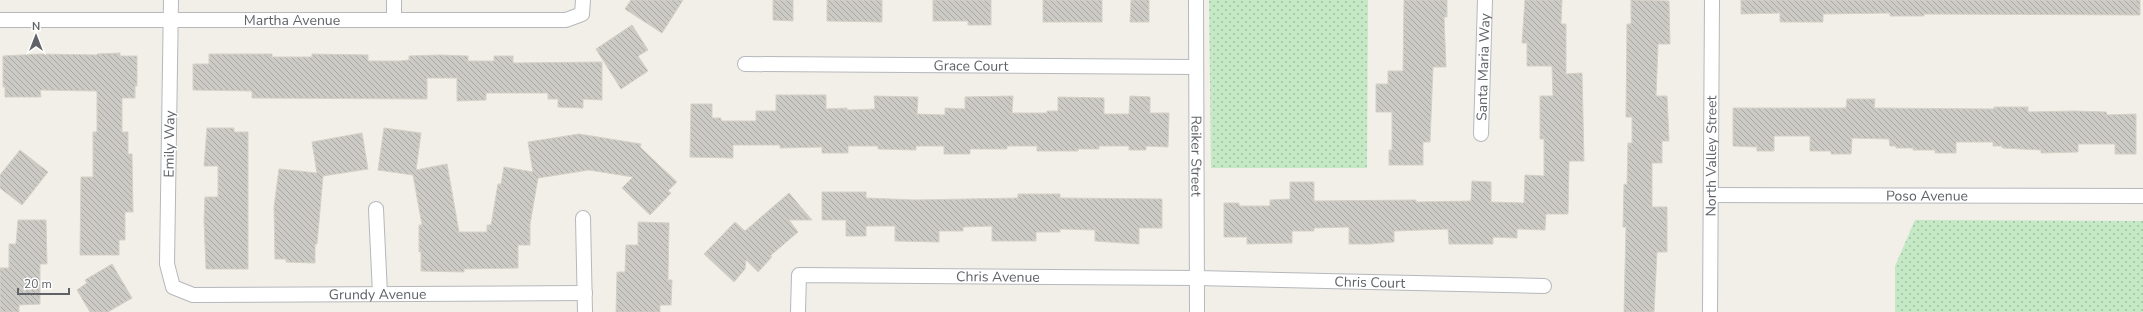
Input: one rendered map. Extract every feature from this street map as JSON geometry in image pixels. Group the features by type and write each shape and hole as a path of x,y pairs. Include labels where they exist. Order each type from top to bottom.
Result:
{"street":[{"name":"Emily Way","path":"172,0 167,264 173,287"},
{"path":"394,0 394,20"},
{"name":"Reiker Street","path":"1196,0 1197,312"},
{"name":"Santa Maria Way","path":"1481,134 1485,0"},
{"name":"North Valley Street","path":"1710,312 1712,0"},
{"name":"Martha Avenue","path":"0,20 566,20 583,7"},
{"name":"Grace Court","path":"745,64 1196,67"},
{"name":"Poso Avenue","path":"1711,195 2143,196"},
{"path":"376,209 380,294"},
{"path":"583,218 585,312"},
{"name":"Chris Avenue","path":"798,312 799,275 1197,278"},
{"name":"Chris Court","path":"1197,278 1544,286"},
{"name":"Grundy Avenue","path":"173,287 193,295 585,293"}],"green space":[{"path":"1209,0 1368,0 1367,168 1211,168"},
{"path":"1915,220 2143,221 2143,312 1895,312 1895,266"}],"building":[{"path":"631,0 683,0 662,33 625,9"},
{"path":"773,0 793,0 793,21 773,20"},
{"path":"827,0 882,0 882,22 827,21"},
{"path":"933,0 991,0 991,25 968,25 968,21 933,21"},
{"path":"1043,0 1102,0 1102,22 1043,22"},
{"path":"1131,0 1149,0 1149,22 1130,22"},
{"path":"1404,0 1447,0 1447,17 1444,17 1446,67 1433,67 1430,142 1423,142 1423,165 1389,165 1389,150 1392,150 1392,112 1376,112 1376,84 1388,84 1388,71 1403,71"},
{"path":"1525,0 1562,0 1561,24 1566,24 1566,74 1582,73 1584,161 1569,161 1568,214 1546,214 1545,230 1517,229 1517,238 1493,237 1493,244 1449,244 1448,229 1394,231 1394,242 1370,244 1349,244 1349,227 1314,228 1314,231 1292,231 1292,243 1247,244 1247,237 1224,237 1224,203 1239,203 1239,206 1270,206 1270,200 1290,199 1290,182 1314,182 1314,201 1416,200 1416,202 1471,201 1472,181 1491,182 1491,202 1524,203 1525,175 1544,176 1544,139 1540,139 1540,96 1553,96 1552,66 1527,66 1527,43 1522,43"},
{"path":"1631,0 1669,1 1670,44 1658,44 1656,96 1667,96 1669,141 1662,141 1662,163 1652,163 1652,207 1667,207 1667,252 1657,252 1654,312 1624,312 1626,227 1623,227 1624,184 1627,185 1628,143 1632,143 1632,117 1626,117 1627,24 1631,24"},
{"path":"1741,0 2140,0 2140,15 1924,14 1924,16 1890,16 1890,13 1823,14 1823,22 1780,22 1780,13 1741,14"},
{"path":"632,25 648,50 638,56 648,71 621,89 596,49"},
{"path":"120,53 120,56 137,56 137,86 135,86 135,98 122,98 122,132 128,132 128,154 132,154 133,212 125,212 125,240 119,240 119,255 80,255 81,177 93,177 93,132 97,132 97,91 40,90 41,97 5,97 5,87 3,87 3,56 40,54 97,55"},
{"path":"209,54 272,54 272,57 312,57 312,54 368,55 368,61 400,61 409,60 409,56 440,55 468,56 468,61 494,61 494,56 513,56 513,63 602,62 602,100 583,99 583,108 558,107 558,99 548,99 548,93 486,93 486,100 457,101 457,78 427,78 427,99 252,98 252,91 193,90 193,64 209,64"},
{"path":"776,95 826,95 826,109 847,108 847,110 875,109 874,96 918,97 917,114 945,115 945,108 965,109 965,97 1013,96 1012,113 1047,113 1047,111 1058,111 1058,97 1104,98 1104,114 1129,114 1130,96 1150,97 1150,113 1169,113 1168,147 1146,146 1146,150 1129,150 1129,146 1099,146 1099,149 1078,149 1078,151 1037,151 1037,146 1007,146 1007,149 970,149 970,154 944,154 944,146 916,146 916,150 878,149 878,146 848,146 848,153 822,153 822,147 780,148 780,145 733,145 733,158 690,157 691,104 712,104 712,118 721,118 721,121 756,121 756,111 776,111"},
{"path":"1847,99 1875,99 1874,108 1994,109 1994,107 2028,107 2028,112 2075,111 2106,112 2107,115 2136,114 2136,154 2115,154 2115,144 2078,144 2078,152 2041,153 2041,150 2002,148 2002,146 1993,146 1993,142 1956,142 1956,153 1935,153 1935,150 1896,148 1896,146 1890,146 1889,139 1852,138 1851,154 1831,154 1831,151 1810,151 1810,136 1774,136 1774,151 1757,151 1757,147 1733,146 1733,108 1846,108"},
{"path":"207,128 234,128 234,132 248,132 248,269 206,269 204,220 205,197 218,197 218,166 204,166"},
{"path":"384,128 421,133 416,170 447,164 459,232 487,232 487,225 491,225 498,184 501,184 504,167 533,172 528,142 579,134 641,144 640,147 677,182 668,191 671,193 650,215 622,188 633,177 589,170 538,178 530,224 530,245 518,245 518,268 464,269 464,272 421,271 419,225 422,225 413,175 378,170"},
{"path":"362,133 368,169 323,176 317,244 315,244 315,263 286,262 286,259 275,259 274,207 279,169 317,173 312,142"},
{"path":"20,150 48,172 22,205 0,188 0,175"},
{"path":"822,192 866,192 866,198 915,200 1018,198 1018,194 1060,194 1060,198 1162,199 1162,228 1139,228 1139,244 1095,241 1095,230 1060,229 1060,232 1036,232 1036,241 992,241 992,226 963,227 963,231 939,231 939,242 895,241 895,226 866,226 866,236 846,236 846,220 822,220"},
{"path":"789,193 812,220 789,220 798,232 770,256 772,257 758,272 746,260 745,269 734,282 704,254 735,222 745,231"},
{"path":"18,220 46,220 47,264 40,264 40,304 19,305 19,312 0,312 0,268 9,268 9,244 16,244"},
{"path":"638,222 669,223 668,280 672,280 671,305 660,305 660,312 616,312 617,272 625,272 626,245 638,245"},
{"path":"112,264 132,298 108,312 90,312 77,290 87,283 85,280"}]}
